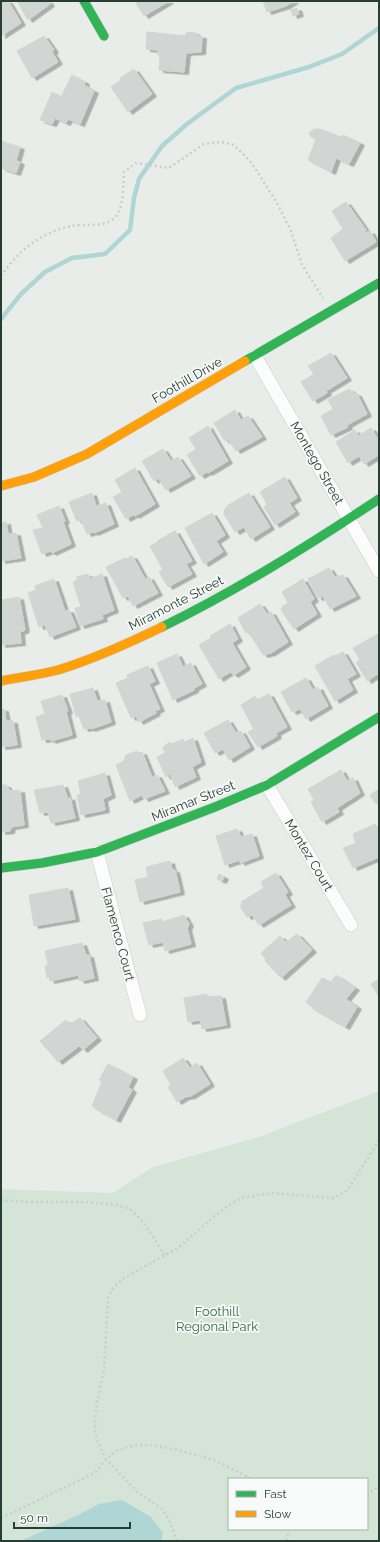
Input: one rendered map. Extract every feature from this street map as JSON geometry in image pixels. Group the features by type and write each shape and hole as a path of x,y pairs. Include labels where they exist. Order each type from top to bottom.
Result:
{"street":[{"path":"84,1 104,36"},
{"name":"Foothill Drive","path":"1,486 56,468 87,454 379,283"},
{"name":"Montego Street","path":"255,356 379,571"},
{"name":"Miramonte Street","path":"1,680 65,668 134,640 196,610 350,519 379,499"},
{"name":"Miramar Street","path":"1,868 42,863 96,852 215,807 267,785 379,717"},
{"name":"Montez Court","path":"267,785 351,925"},
{"name":"Flamenco Court","path":"96,852 140,1015"}],"path":[{"path":"1,276 19,254 34,241 53,231 73,226 94,225 106,222 115,217 121,207 124,172 136,163 170,168 204,144 221,142 234,145 251,162 277,203 291,231 302,264 331,310"},
{"path":"177,1541 168,1518 162,1509 136,1491 106,1459 98,1440 94,1425 104,1370 108,1298 114,1287 124,1278 178,1248 223,1209 241,1198 271,1193 333,1198 345,1192 379,1140"},
{"path":"1,1200 81,1202 123,1206 132,1211 145,1226 165,1256"},
{"path":"1,1518 95,1474 106,1459 118,1450 136,1445 150,1445 174,1449 214,1460 250,1478"},
{"path":"368,1494 379,1486"},
{"path":"287,1541 289,1530"}],"green space":[{"name":"Foothill Regional Park","path":"379,1091 379,1541 1,1541 1,1189 113,1193 153,1167 259,1137"}],"water":[{"path":"122,1500 151,1517 163,1533 161,1541 21,1541 99,1504"}],"building":[{"path":"8,1 21,23 1,36 1,3"},
{"path":"17,1 48,1 50,4 28,20"},
{"path":"138,1 169,1 144,16 136,3"},
{"path":"263,1 294,1 286,6 267,12"},
{"path":"297,8 299,14 293,16 291,10"},
{"path":"147,32 186,36 186,33 195,32 195,36 202,36 201,52 186,53 184,72 159,70 160,55 158,55 158,50 146,49"},
{"path":"44,36 54,50 52,52 58,62 32,78 17,51"},
{"path":"134,69 152,94 128,112 111,87 121,80 120,78"},
{"path":"72,75 85,82 84,85 94,91 80,124 68,119 66,123 55,118 52,124 40,120 52,92 61,97"},
{"path":"314,129 320,129 341,137 343,135 360,143 349,164 336,158 331,172 308,160 316,139 311,137 309,133"},
{"path":"1,141 20,147 16,161 20,162 16,173 1,168"},
{"path":"346,202 366,230 366,233 370,231 376,242 345,261 331,238 343,229 332,211"},
{"path":"331,353 347,378 326,391 327,393 313,401 301,382 314,374 308,366"},
{"path":"349,389 357,394 367,414 347,425 348,427 331,435 321,416 333,409 328,400"},
{"path":"235,410 241,420 248,416 262,437 236,451 228,439 225,441 214,423"},
{"path":"208,426 228,461 200,476 187,455 196,449 189,438"},
{"path":"371,428 379,441 379,455 364,464 359,456 348,463 336,442 355,430 358,436"},
{"path":"163,449 171,461 178,457 191,476 166,490 158,478 154,481 142,461"},
{"path":"135,468 155,504 135,516 135,514 126,519 113,497 122,492 115,480"},
{"path":"285,477 297,498 289,503 295,512 275,525 264,507 267,504 260,492"},
{"path":"92,493 96,506 106,503 114,524 94,533 87,534 81,520 77,521 69,502"},
{"path":"249,493 270,527 251,539 244,527 235,532 224,514 228,505"},
{"path":"59,506 65,521 63,522 71,544 52,553 50,551 42,554 33,530 43,528 37,515"},
{"path":"212,513 225,535 216,541 223,552 204,564 185,528"},
{"path":"6,522 8,534 16,533 21,558 1,561 1,523"},
{"path":"175,531 192,561 186,564 192,574 168,587 159,572 163,570 150,546"},
{"path":"131,556 145,579 149,577 158,593 133,606 128,596 123,598 106,567"},
{"path":"329,568 335,577 343,575 356,596 330,609 323,596 318,598 308,579"},
{"path":"88,574 90,579 102,574 114,610 102,615 103,619 80,626 75,608 81,607 73,582 78,579 76,577"},
{"path":"54,579 65,611 69,610 76,627 50,637 45,625 39,627 28,593 36,590 35,586"},
{"path":"303,579 314,599 310,602 317,614 294,629 281,610 283,606 288,603 282,592"},
{"path":"19,597 25,630 20,632 21,643 1,645 1,600"},
{"path":"260,604 267,614 271,612 288,642 271,653 263,655 250,634 248,632 246,633 238,618"},
{"path":"230,624 238,639 232,643 246,667 234,675 230,672 219,679 199,645 211,638 210,636"},
{"path":"378,634 379,673 367,681 356,662 360,660 353,648"},
{"path":"343,652 356,674 347,679 353,690 335,701 315,666 334,655 335,656"},
{"path":"177,654 183,667 191,663 202,684 194,688 194,690 173,700 157,663"},
{"path":"148,666 155,681 149,684 160,709 155,711 156,713 139,722 136,716 131,718 116,683 128,678 127,675"},
{"path":"306,678 313,690 318,687 328,706 306,719 300,709 292,712 281,692"},
{"path":"93,688 97,701 105,700 111,722 91,729 84,729 79,716 76,716 70,694"},
{"path":"269,694 287,727 276,733 277,736 258,747 248,732 254,729 241,705 255,696 257,700"},
{"path":"62,695 68,711 66,712 72,735 51,741 51,739 42,740 36,717 45,714 41,701"},
{"path":"1,709 4,709 6,721 13,721 17,745 1,747"},
{"path":"228,720 236,733 241,731 250,747 229,760 223,749 215,753 204,733"},
{"path":"193,738 201,762 192,767 196,777 175,787 170,774 166,777 157,757 165,753 163,747 170,742 172,744 183,739 184,742"},
{"path":"137,751 139,753 142,752 152,777 157,775 165,791 144,799 142,795 130,801 116,765 124,761 126,755"},
{"path":"341,770 347,781 353,778 360,793 337,808 339,812 322,822 311,802 314,800 308,789"},
{"path":"105,773 111,795 103,799 105,810 81,815 77,795 81,794 78,781"},
{"path":"1,785 6,785 10,791 20,790 24,825 11,827 10,831 1,832"},
{"path":"63,785 68,799 70,797 75,818 51,823 48,812 40,813 34,790"},
{"path":"379,789 379,802 376,804 370,795"},
{"path":"375,824 379,830 379,857 353,868 343,848 356,843 353,834"},
{"path":"237,829 241,837 252,834 259,856 240,863 240,860 225,865 216,836"},
{"path":"170,861 172,870 175,870 180,892 140,902 135,880 148,877 146,867"},
{"path":"276,873 288,892 285,895 291,905 259,925 252,915 247,917 240,906 243,904 241,902 264,888 261,882"},
{"path":"219,874 224,877 222,881 217,879"},
{"path":"68,888 75,919 34,926 29,895"},
{"path":"184,915 189,924 187,928 191,944 165,951 163,942 149,945 143,923 162,919 162,922"},
{"path":"297,934 312,950 281,978 265,961 266,960 261,953 280,936 286,942"},
{"path":"82,943 86,955 89,955 94,978 80,981 78,975 50,981 49,977 47,978 45,966 48,965 45,951"},
{"path":"336,975 355,988 346,999 357,1007 345,1027 313,1009 306,1002 322,978 331,982"},
{"path":"379,979 379,997 371,984"},
{"path":"207,994 207,997 221,996 226,1025 202,1029 200,1020 188,1022 184,998"},
{"path":"80,1018 97,1038 83,1050 79,1046 58,1062 40,1041 66,1020 70,1024"},
{"path":"183,1058 190,1068 197,1063 210,1084 191,1096 185,1097 177,1102 168,1087 171,1085 163,1071"},
{"path":"108,1064 133,1077 128,1087 132,1090 116,1120 92,1106 102,1082 99,1080"}],"waterway":[{"path":"1,319 21,294 45,272 72,258 105,254 130,230 134,198 139,179 162,146 187,124 236,88 309,67 342,54 379,28"}],"traffic: fast":[{"path":"84,1 104,36"},
{"path":"245,361 379,283"},
{"path":"162,627 246,582 379,499"},
{"path":"1,868 42,863 97,852 215,807 267,785 379,717"}],"traffic: slow":[{"path":"1,486 34,477 87,454 245,361"},
{"path":"1,681 51,672 71,666 162,627"}]}
